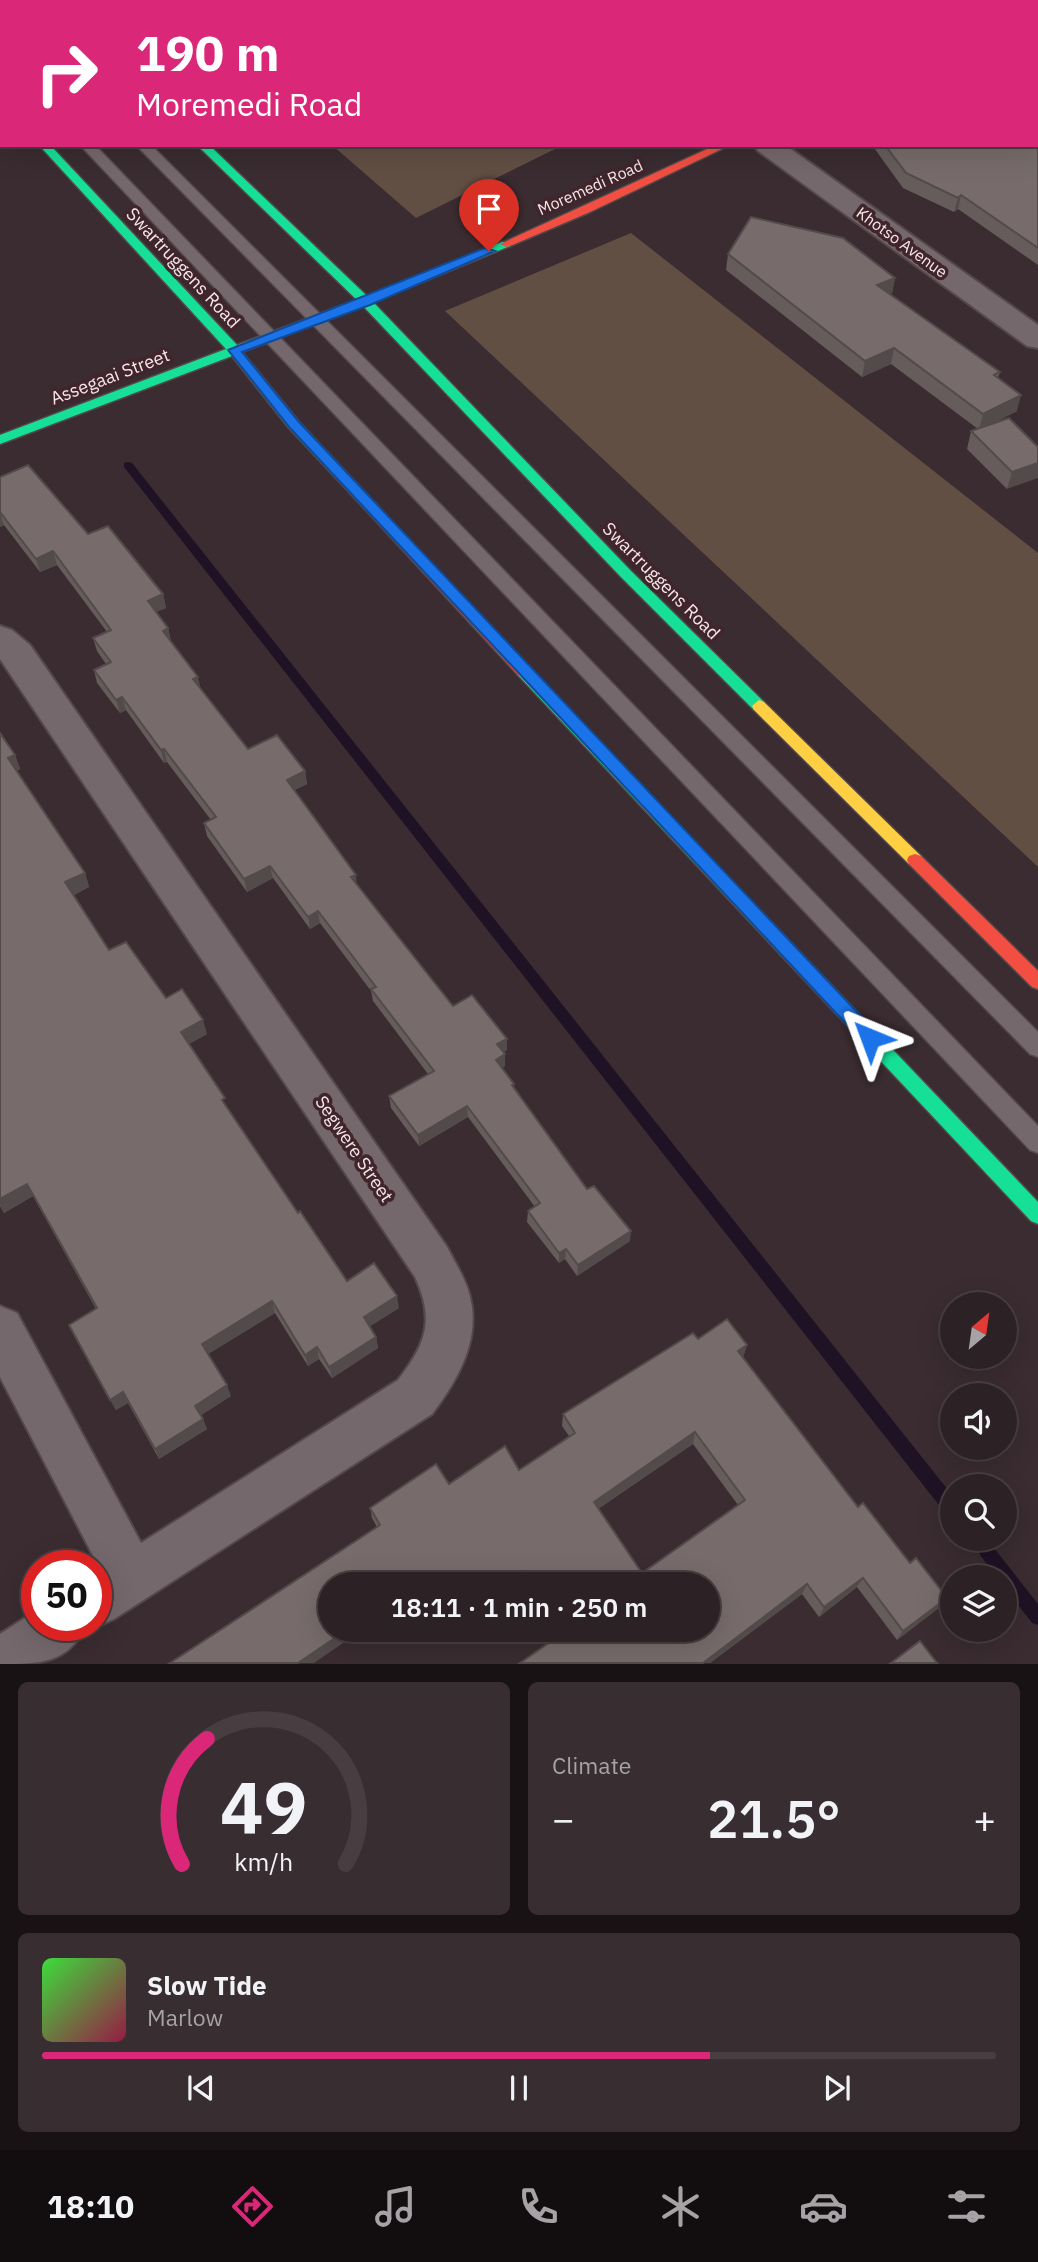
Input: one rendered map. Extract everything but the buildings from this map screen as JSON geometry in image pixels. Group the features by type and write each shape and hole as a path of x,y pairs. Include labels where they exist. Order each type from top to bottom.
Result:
{"main road":[{"name":"Swartruggens Road","path":"46,147 234,350 294,425 718,879 1038,1216"},
{"name":"Swartruggens Road","path":"204,147 366,302 626,574 1038,982"},
{"name":"Moremedi Road","path":"234,350 366,302 586,210 721,147"},
{"name":"Assegaai Street","path":"0,440 234,350"}],"street":[{"name":"Khotso Avenue","path":"770,147 1038,339"},
{"name":"Segwere Street","path":"0,639 17,654 423,1250 447,1297 449,1335 436,1371 415,1397 114,1589 0,1329"},
{"path":"2,1664 36,1641"}],"lane":[{"path":"89,147 1038,1142"},
{"path":"145,147 1038,1048"}],"shaded area":[{"path":"334,147 559,147 416,218"},
{"path":"631,233 1038,553 1038,867 445,311"}],"waterway":[{"path":"128,465 940,1493"},
{"path":"986,1551 1038,1617"}],"traffic: fast":[{"path":"46,147 234,350 294,425 370,506"},
{"path":"204,147 366,302 626,574 759,706"},
{"path":"0,440 417,281 506,244"},
{"path":"523,671 1038,1215"}],"traffic: slow":[{"path":"759,706 915,860"}],"traffic: jam":[{"path":"506,244 721,147"},
{"path":"370,506 523,671"},
{"path":"915,860 1038,982"}],"route":[{"path":"489,251 366,302 234,350 294,425 727,889 870,1038"}]}
